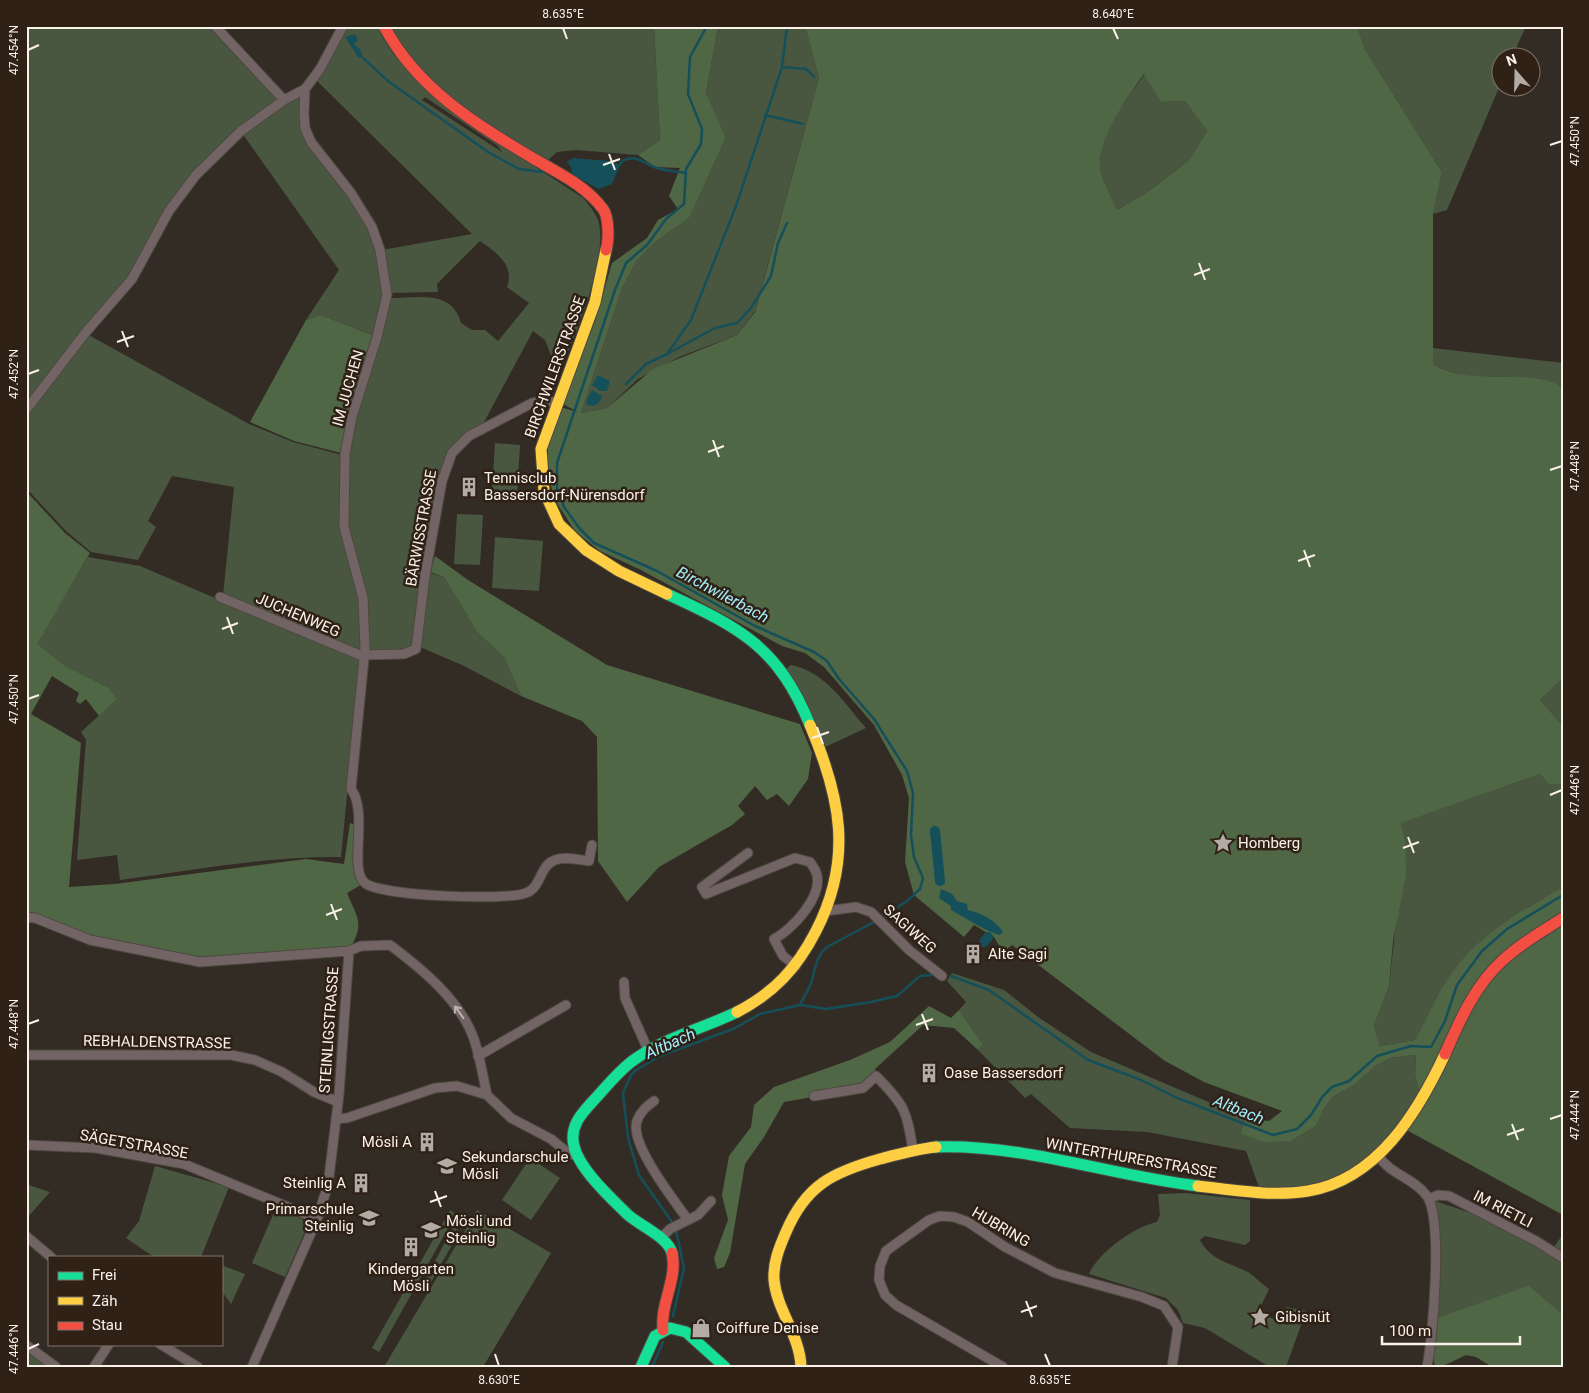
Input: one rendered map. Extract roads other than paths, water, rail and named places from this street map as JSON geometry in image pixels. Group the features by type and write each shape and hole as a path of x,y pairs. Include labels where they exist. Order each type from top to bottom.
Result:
{"street":[{"path":"215,26 284,100"},
{"path":"26,410 86,332 132,279 169,211 196,175 241,131 284,100 305,89 320,69 343,26"},
{"name":"BIRCHWILERSTRASSE","path":"384,26 395,47 414,70 469,119 588,192 605,211 608,242 595,302 545,434 539,465 544,495 557,523 574,542 595,557 738,630 761,647 776,664 791,688 819,750 838,812 839,870 826,911 796,966 774,989 747,1007 648,1050 621,1071 580,1117 573,1129 572,1136 577,1156"},
{"name":"IM JUCHEN","path":"305,89 304,114 311,142 351,194 372,227 380,250 387,294 380,328 352,417 345,454 344,527 363,598 365,656 351,789 356,796 360,827 358,873 364,883 379,890 438,896 526,893 536,886 545,867 556,860 589,861 592,845"},
{"name":"BÄRWISSTRASSE","path":"365,656 404,654 416,649 425,576 442,481 452,453 460,443 473,434 532,403 544,400 557,403"},
{"name":"JUCHENWEG","path":"220,597 355,654 365,656"},
{"path":"748,852 702,887 706,894 795,858 810,862 817,873 817,883 812,898 801,918 784,934 774,939 783,956 796,966"},
{"name":"SAGIWEG","path":"826,911 856,906 879,919 942,976"},
{"name":"STEINLIGSTRASSE","path":"26,917 35,918 90,940 200,962 349,950 338,1102 328,1185 317,1219 252,1367"},
{"name":"WINTERTHURERSTRASSE","path":"801,1367 798,1345 778,1304 774,1282 775,1264 795,1212 809,1191 828,1177 852,1167 913,1151 936,1147 972,1147 1007,1151 1160,1181 1285,1194 1312,1191 1335,1184 1356,1173 1378,1155 1421,1099 1468,1006 1484,979 1502,961 1524,944 1563,918"},
{"path":"349,950 361,946 390,945 423,972 463,1016 474,1039 487,1095"},
{"path":"624,982 625,998 648,1050"},
{"path":"478,1056 566,1005"},
{"name":"REBHALDENSTRASSE","path":"26,1055 231,1055 255,1060 282,1072 314,1092 338,1102"},
{"path":"814,1096 862,1088 876,1076 898,1098 907,1116 913,1151"},
{"path":"336,1119 347,1118 435,1088 457,1086 487,1095 511,1118 551,1140 568,1153 577,1156 626,1213 640,1226 661,1238 670,1248 672,1257 669,1290 661,1317 663,1330"},
{"path":"654,1101 643,1109 636,1123 640,1147 655,1173 688,1220"},
{"name":"SÄGETSTRASSE","path":"26,1145 96,1148 184,1164 317,1219"},
{"path":"1378,1155 1384,1166 1414,1181 1429,1199 1434,1216 1435,1249 1432,1340 1428,1367"},
{"name":"IM RIETLI","path":"1429,1199 1438,1195 1449,1196 1536,1241 1563,1258"},
{"path":"661,1238 674,1227 698,1216 711,1201"},
{"name":"HUBRING","path":"1003,1367 896,1305 885,1296 879,1280 880,1266 886,1251 929,1220 940,1216 954,1217 968,1222 1005,1247 1055,1273 1142,1296 1164,1306 1178,1327 1172,1367"},
{"path":"26,1236 51,1256"},
{"path":"641,1367 652,1342 663,1330 670,1328 686,1332 725,1367"},
{"path":"26,1345 56,1367"},
{"path":"94,1367 108,1346"},
{"path":"163,1346 186,1364 198,1367"}],"water":[{"path":"355,34 358,40 354,44 360,49 363,58 358,57 345,37"},
{"path":"573,158 609,161 620,165 612,184 599,189 572,174 571,167 567,162"},
{"path":"598,375 610,381 607,391 600,391 592,385"},
{"path":"592,390 602,396 598,403 592,406 587,405 586,401"},
{"path":"941,889 952,894 957,901 967,904 968,910 992,920 1003,932 1000,935 989,931 951,910 951,906 939,898"}],"waterway":[{"name":"Birchwilerbach","path":"707,26 690,57 688,94 702,129 701,144 686,169 684,204 666,219 647,245 626,263 615,290 557,463 557,488 564,507 580,529 594,543 657,571 755,626 814,652 827,661 839,679 874,719 907,771 913,793 911,835 914,857 923,878 920,889 907,901 881,918"},
{"path":"626,384 646,364 667,354 691,320 736,206 782,67 787,26"},
{"path":"363,58 388,81 488,152 519,169 542,172"},
{"path":"782,67 806,69 814,77"},
{"path":"765,115 803,124"},
{"path":"620,165 622,161 631,158 654,167 686,173"},
{"path":"667,354 715,328 737,323 751,308 771,276 778,243 787,223"},
{"path":"935,831 940,881"},
{"name":"Altbach","path":"951,976 989,990 1088,1060 1141,1080 1175,1097 1273,1135 1297,1129 1311,1115 1323,1096 1332,1087 1349,1081 1377,1056 1411,1046 1431,1047 1445,1021 1457,985 1482,951 1507,929 1563,895"},
{"name":"Birchwilerbach","path":"800,1005 810,986 818,959 823,951 827,947 876,921"},
{"path":"984,942 988,937"},
{"name":"Altbach","path":"674,1225 639,1175 628,1138 623,1093 631,1075 636,1070 660,1056 733,1029 760,1014 800,1005 826,1009 871,1002 897,996 920,976 932,975"},
{"name":"Altbach","path":"673,1316 684,1268 676,1230"},
{"name":"Altbach","path":"652,1367 663,1342"}],"place":[{"name":"Tennisclub Bassersdorf-Nürensdorf","path":"469,487"},
{"name":"Homberg","path":"1223,843"},
{"name":"Alte Sagi","path":"973,954"},
{"name":"Oase Bassersdorf","path":"929,1073"},
{"name":"Mösli A","path":"427,1142"},
{"name":"Sekundarschule Mösli","path":"447,1166"},
{"name":"Steinlig A","path":"361,1183"},
{"name":"Primarschule Steinlig","path":"369,1218"},
{"name":"Mösli und Steinlig","path":"431,1230"},
{"name":"Kindergarten Mösli","path":"411,1247"},
{"name":"Gibisnüt","path":"1260,1317"},
{"name":"Coiffure Denise","path":"701,1328"}]}
